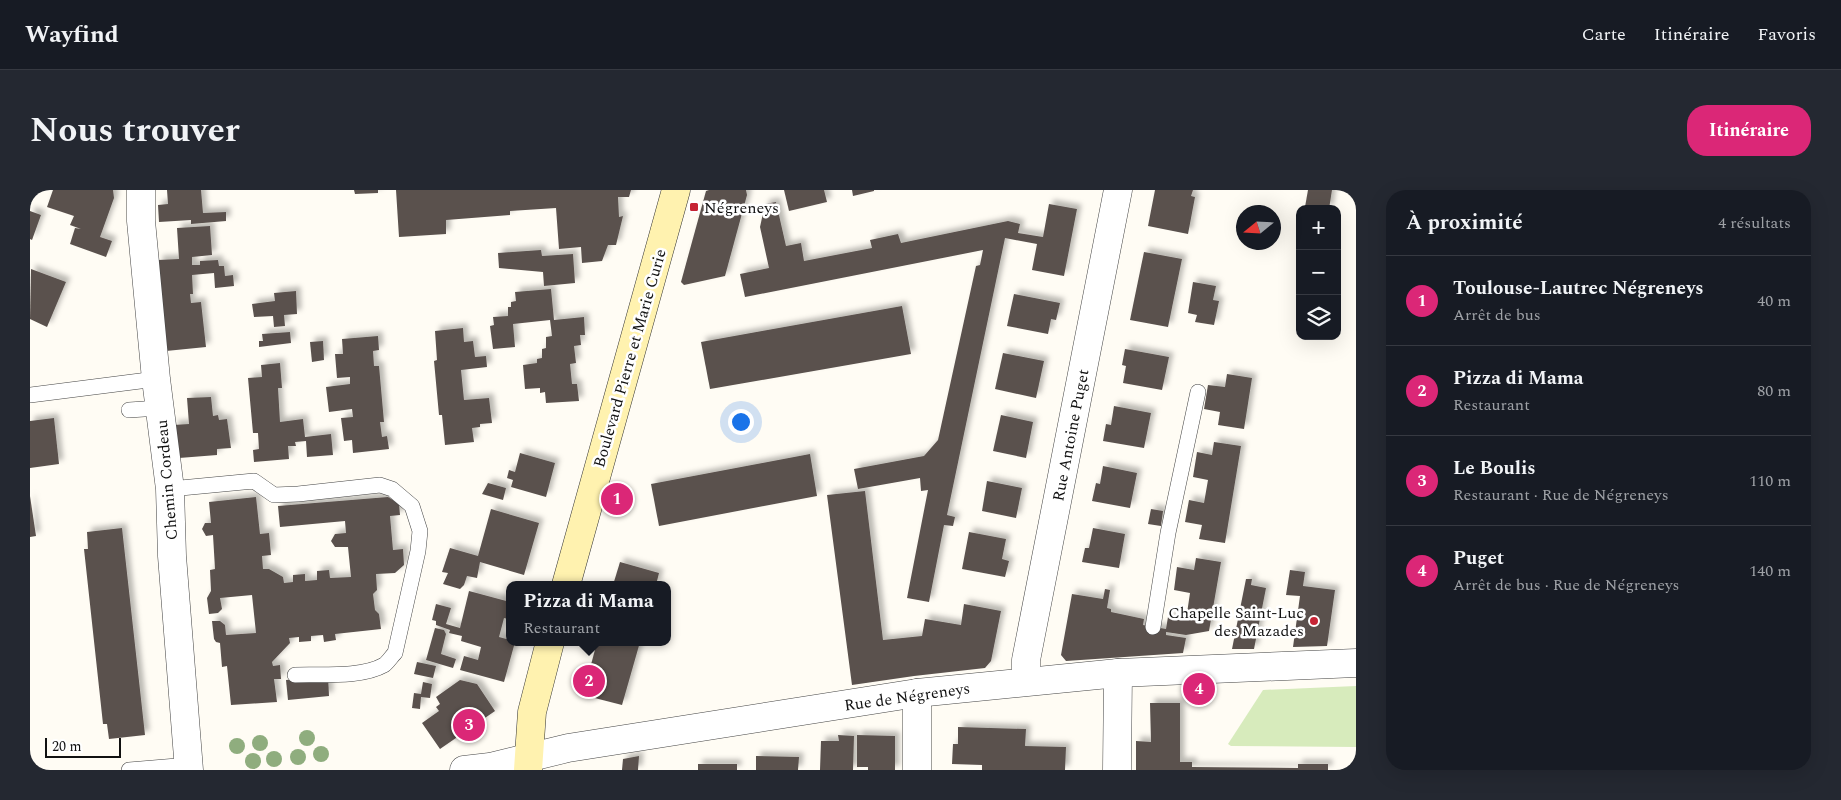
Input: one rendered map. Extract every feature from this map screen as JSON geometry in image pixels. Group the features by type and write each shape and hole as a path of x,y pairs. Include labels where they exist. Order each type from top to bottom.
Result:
{"main road":[{"name":"Boulevard Pierre et Marie Curie","path":"567,581 676,190"},
{"path":"528,764 534,703 549,646"}],"street":[{"name":"Chemin Cordeau","path":"140,190 141,221 156,380 170,489 172,556 189,768"},
{"name":"Rue Antoine Puget","path":"1026,681 1026,660 1118,190"},
{"name":"Rue de Négreneys","path":"464,770 528,764 568,748 917,693 1118,673 1154,665 1356,663"},
{"path":"1118,673 1118,770"},
{"path":"917,693 917,770"}],"lane":[{"path":"30,395 156,380"},
{"path":"1153,627 1168,533 1198,392"},
{"path":"129,410 159,408"},
{"path":"170,489 254,481 274,495 380,485 402,496 412,506 420,530 418,551 394,653 386,664 376,668 353,673 295,676"},
{"path":"129,770 189,768"}],"green space":[{"path":"1356,686 1356,747 1231,746 1228,744 1263,690"}],"building":[{"path":"53,190 113,190 114,198 100,237 112,241 106,257 70,244 75,228 81,229 70,225 74,216 47,207"},
{"path":"167,190 201,190 203,213 226,212 226,221 191,224 191,220 159,222 158,205 168,204"},
{"path":"354,190 378,190 378,193 355,194"},
{"path":"396,190 631,190 629,197 618,197 619,217 623,216 616,245 608,245 602,261 582,263 581,247 559,249 556,208 510,211 510,215 446,220 446,234 399,237"},
{"path":"746,190 747,195 725,276 684,285 681,282 706,191"},
{"path":"784,190 824,190 827,202 789,211"},
{"path":"852,190 874,190 874,191 853,196"},
{"path":"1155,190 1193,190 1191,196 1195,197 1188,234 1148,226"},
{"path":"1308,190 1332,190 1330,205 1305,205"},
{"path":"776,202 786,246 801,243 804,261 872,248 870,240 898,234 901,243 1008,221 1020,224 1018,233 1043,237 1049,204 1077,209 1064,276 1032,270 1037,244 1005,238 947,515 955,517 953,526 944,525 929,602 907,598 928,490 921,491 920,478 858,489 854,469 924,456 938,440 976,266 980,265 983,250 745,297 740,274 769,268 760,227 765,204"},
{"path":"30,211 41,215 32,240 30,239"},
{"path":"210,226 212,255 192,257 192,265 200,265 200,261 218,260 219,266 224,266 225,276 233,275 234,286 215,288 214,273 192,275 193,294 190,294 191,303 201,302 206,347 166,351 158,260 179,259 177,228"},
{"path":"541,250 542,256 573,254 575,283 544,286 543,272 499,268 498,253"},
{"path":"1144,252 1182,259 1168,327 1130,320"},
{"path":"31,269 66,282 47,327 30,319"},
{"path":"1193,282 1216,286 1213,300 1219,301 1214,325 1195,322 1197,315 1188,313"},
{"path":"551,289 554,320 584,317 585,335 580,335 581,345 574,346 576,363 570,364 572,384 577,384 579,401 546,403 545,392 540,393 540,388 525,389 523,365 537,363 537,359 542,358 542,349 546,348 546,337 552,336 550,320 513,324 515,347 493,349 490,326 494,325 493,317 508,316 508,307 511,307 511,302 516,301 515,292"},
{"path":"296,291 297,314 284,315 285,326 274,327 273,316 254,317 252,304 275,301 274,293"},
{"path":"1014,294 1060,303 1056,320 1051,319 1048,334 1007,326"},
{"path":"902,306 911,354 710,389 701,342"},
{"path":"463,328 464,342 473,341 475,357 486,356 487,367 461,370 464,400 489,398 492,423 480,424 480,427 472,428 474,442 445,445 442,415 439,415 434,361 437,360 435,331"},
{"path":"290,332 291,343 259,347 259,341 263,341 262,334"},
{"path":"378,336 379,350 373,351 374,366 379,366 384,422 380,422 382,437 387,436 389,449 353,453 352,440 344,441 341,418 353,417 352,409 329,412 326,387 350,384 350,377 337,378 335,354 343,354 342,339"},
{"path":"323,341 324,360 312,362 310,342"},
{"path":"1125,349 1169,357 1162,390 1123,383 1126,366 1122,365"},
{"path":"1003,353 1044,361 1036,398 995,389"},
{"path":"280,363 282,388 278,388 280,422 303,419 305,437 331,434 333,455 307,457 306,441 295,442 296,446 288,446 289,459 254,462 253,450 259,449 258,433 253,433 248,378 262,377 261,365"},
{"path":"1227,374 1252,378 1244,429 1218,425 1220,412 1204,409 1208,385 1225,387"},
{"path":"211,397 213,416 218,415 219,420 227,419 231,448 217,449 217,455 179,458 173,425 189,424 187,398"},
{"path":"1114,406 1151,413 1144,448 1103,441 1106,424 1111,425"},
{"path":"1001,415 1033,422 1026,458 993,451"},
{"path":"54,418 59,464 30,468 30,421"},
{"path":"1214,442 1241,446 1225,543 1199,539 1202,525 1185,522 1189,500 1204,503 1208,480 1193,477 1197,452 1212,455"},
{"path":"520,453 555,463 546,497 511,487 513,480 507,478 509,470 515,472"},
{"path":"810,454 817,496 659,526 651,484"},
{"path":"1103,466 1137,473 1130,508 1092,501 1096,483 1100,484"},
{"path":"987,481 1022,488 1016,518 982,511"},
{"path":"488,483 506,488 503,500 482,494"},
{"path":"865,491 883,640 922,636 925,619 961,625 964,604 1001,611 991,661 985,668 852,685 827,495"},
{"path":"30,496 36,536 30,537"},
{"path":"256,497 260,534 269,533 271,555 262,556 263,569 269,569 283,577 284,583 293,582 293,575 305,574 305,581 317,580 317,571 329,570 330,578 351,577 348,547 335,547 331,541 335,534 346,533 345,521 280,527 278,506 388,497 399,504 400,515 390,516 393,550 403,549 404,565 395,573 376,574 377,590 373,594 375,610 379,614 381,629 335,634 336,640 324,642 323,635 311,636 311,641 299,642 299,637 289,638 290,643 272,662 273,666 280,665 281,679 274,679 277,702 231,705 227,666 222,667 220,643 214,639 212,621 220,621 225,625 226,635 256,633 252,595 220,598 222,609 218,613 209,614 207,598 211,591 210,570 215,569 213,535 206,536 202,529 205,523 211,523 209,502"},
{"path":"491,509 539,523 524,575 480,562 477,578 467,576 464,585 460,589 443,584 448,573 442,572 450,548 478,556"},
{"path":"1151,509 1163,511 1161,526 1148,524"},
{"path":"122,528 145,735 109,739 107,724 103,724 84,549 88,549 87,532"},
{"path":"1093,528 1125,534 1119,568 1082,562 1085,548 1089,548"},
{"path":"969,532 1006,539 1002,559 1009,561 1005,577 962,569"},
{"path":"1196,558 1221,562 1209,631 1186,635 1166,632 1166,635 1186,638 1183,653 1066,661 1061,655 1072,594 1103,599 1105,589 1110,590 1107,608 1111,609 1111,612 1144,619 1143,625 1166,629 1168,617 1186,620 1190,593 1174,590 1177,567 1194,570"},
{"path":"620,562 659,573 657,581 614,581"},
{"name":"Chapelle Saint-Luc des Mazades","path":"1290,570 1305,572 1303,586 1335,590 1327,646 1293,647 1300,596 1286,595"},
{"path":"1246,579 1252,579 1251,585 1266,588 1254,649 1232,649"},
{"path":"469,591 506,601 506,618 504,618 499,637 506,639 506,646 514,646 504,682 460,670 464,656 478,660 481,647 461,641 462,636 449,633 450,630 436,625 436,621 432,620 436,604 451,608 446,624 460,628"},
{"path":"435,628 444,630 446,634 441,654 456,659 453,668 426,660"},
{"path":"596,646 639,646 622,705 583,695"},
{"path":"417,662 436,666 433,678 414,674"},
{"path":"328,676 329,696 288,700 286,680"},
{"path":"460,680 477,684 495,711 440,749 422,723 439,711 436,707 440,704 436,697"},
{"path":"423,682 432,684 430,698 421,697 420,709 412,708 414,693 421,694"},
{"path":"1150,703 1180,703 1180,762 1192,762 1192,767 1298,768 1298,764 1328,764 1328,770 1136,770 1136,741 1151,742"},
{"path":"958,727 1026,729 1025,746 1066,747 1065,770 982,770 982,765 952,764 953,744 958,744"},
{"path":"838,735 854,736 853,770 820,770 821,741 839,741"},
{"path":"857,735 895,736 895,770 868,770 868,767 857,767"},
{"path":"639,756 638,770 622,770 623,759"},
{"path":"756,756 799,757 798,770 756,770"},
{"path":"698,764 737,764 737,770 698,770"}],"place":[{"name":"Négreneys","path":"694,207"},
{"name":"Toulouse-Lautrec Négreneys","path":"617,499"},
{"name":"Chapelle Saint-Luc des Mazades","path":"1314,621"},
{"name":"Pizza di Mama","path":"589,681"},
{"name":"Puget","path":"1199,689"},
{"name":"Le Boulis","path":"469,725"}]}
